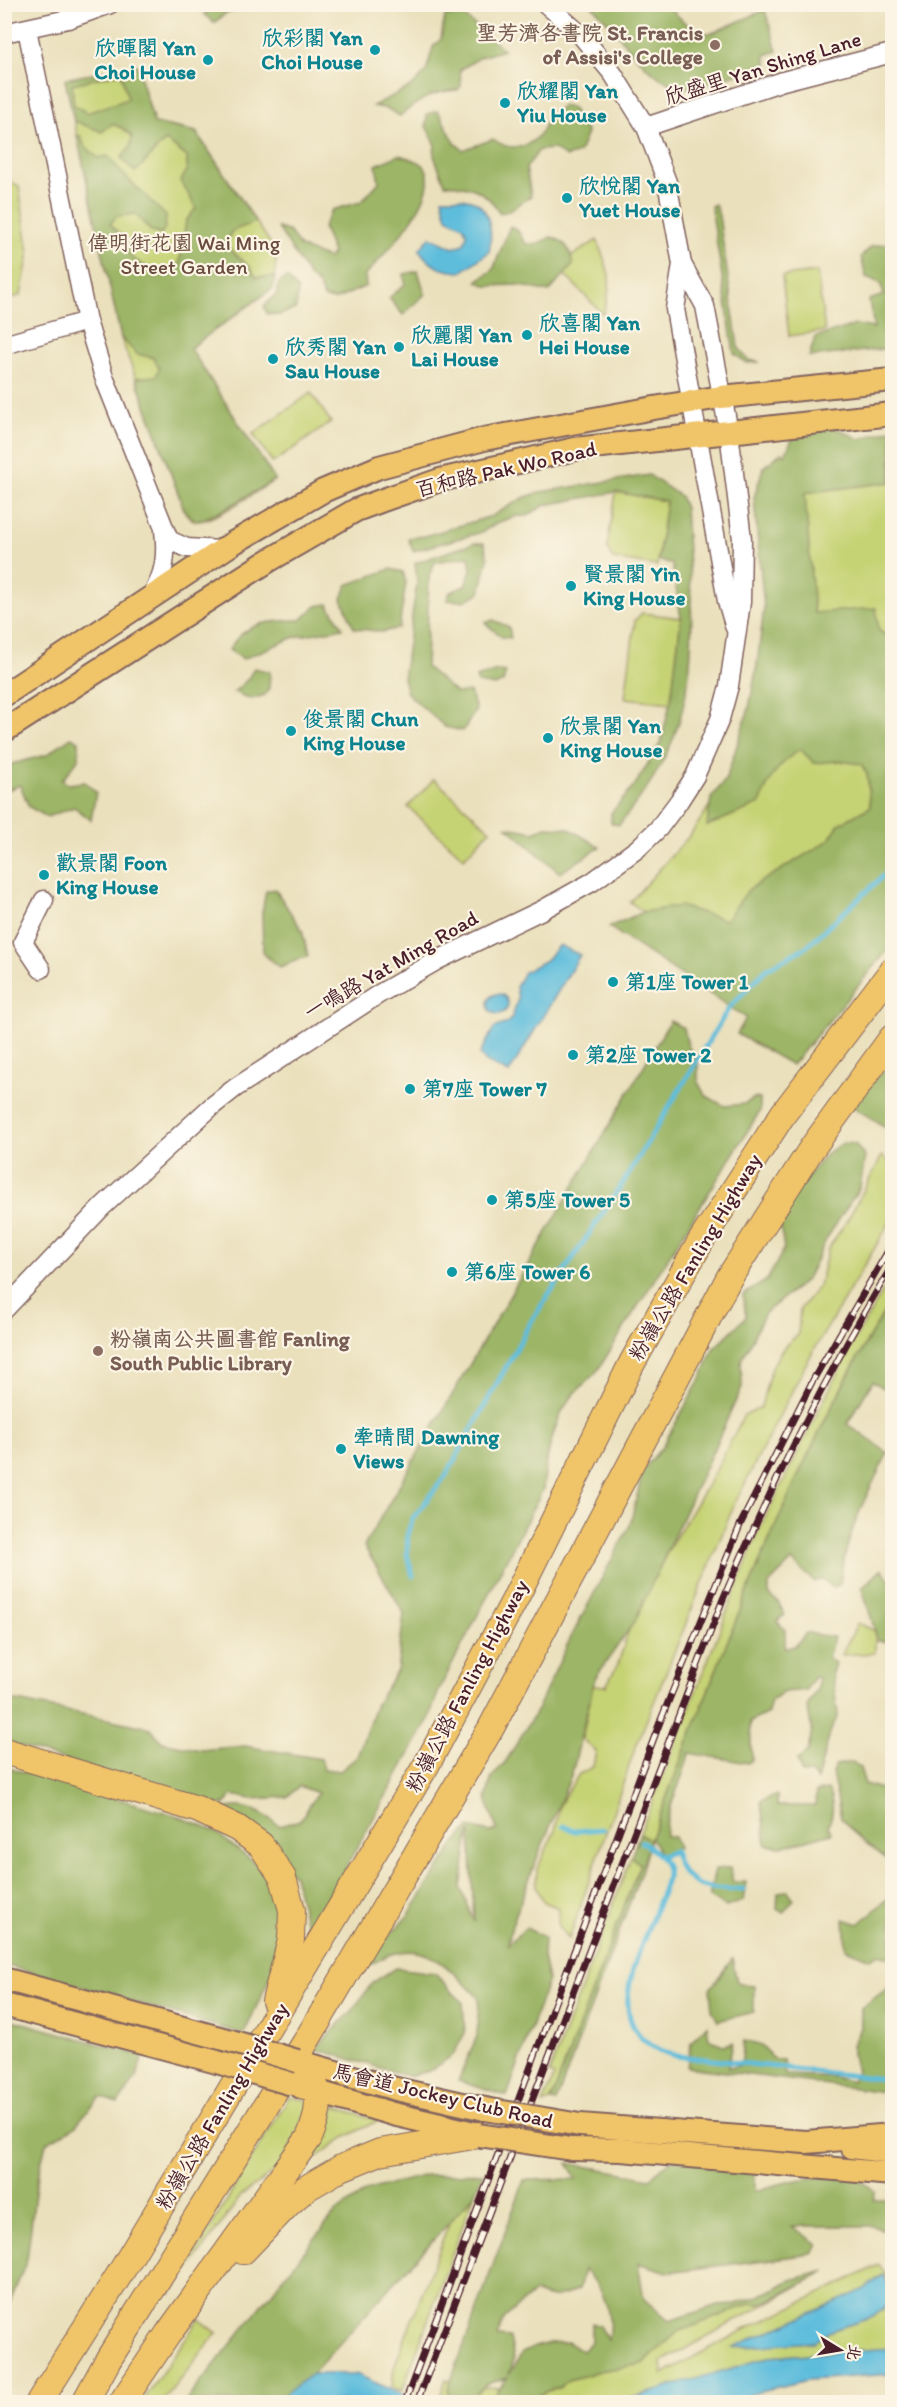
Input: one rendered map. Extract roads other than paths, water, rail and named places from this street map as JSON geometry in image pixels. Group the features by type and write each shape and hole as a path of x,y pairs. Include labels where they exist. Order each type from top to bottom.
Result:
{"highway":[{"name":"粉嶺公路 Fanling Highway","path":"39,2403 427,1764 514,1602 632,1363 700,1241 783,1114 892,971"},
{"name":"粉嶺公路 Fanling Highway","path":"85,2403 108,2360 305,2043 480,1749 729,1278 812,1148 892,1038"},
{"path":"4,1751 197,1809 237,1828 261,1845 283,1878 290,1896 293,1925 286,1965 266,2030"},
{"path":"122,2403 168,2334 309,2138 324,2099 311,2075 297,2061"},
{"path":"168,2334 273,2219 305,2189 323,2178 380,2152 479,2134"}],"main road":[{"name":"百和路 Pak Wo Road","path":"4,695 220,550 323,491 379,467 426,452 542,428 720,397 892,380"},
{"name":"百和路 Pak Wo Road","path":"4,731 158,630 268,561 356,510 440,480 575,449 892,414"},
{"name":"馬會道 Jockey Club Road","path":"4,1979 231,2041 343,2075 484,2109 580,2125 806,2142 892,2135"},
{"name":"馬會道 Jockey Club Road","path":"4,2005 217,2062 324,2099 479,2134 571,2149 621,2150 892,2174"},
{"path":"806,2142 892,2152"}],"street":[{"path":"4,33 27,29 110,4"},
{"path":"546,4 580,34 613,74 646,127 667,182 682,264"},
{"path":"27,29 87,321 104,377 169,540 174,544 203,550 220,550"},
{"name":"欣盛里 Yan Shing Lane","path":"646,127 783,81 892,53"},
{"name":"一鳴路 Yat Ming Road","path":"4,1310 102,1207 235,1088 379,994 438,960 582,887 637,849 658,829 679,801 708,747 729,686 741,602 742,550 729,432 720,397 705,306 682,264"},
{"name":"一鳴路 Yat Ming Road","path":"682,264 675,309 727,601 736,631"},
{"path":"4,345 87,321"},
{"path":"152,595 161,580 165,562 163,528"},
{"path":"41,969 23,942 44,900"}],"water":[{"path":"442,198 461,198 475,202 486,213 488,220 491,236 489,252 461,272 437,267 419,250 430,237 453,248 464,244 467,234 463,226 447,218"},
{"path":"559,945 580,955 509,1073 486,1062 480,1054 494,1028 507,1023 512,1017 518,999 516,987 524,972 546,960"},
{"path":"498,994 505,997 508,1004 505,1011 498,1014 491,1011 488,1004 491,997"},
{"path":"883,2275 892,2293 892,2301 873,2317 830,2331 814,2342 731,2348 863,2290"},
{"path":"892,2348 892,2374 808,2380 727,2402 619,2402 769,2357"},
{"path":"312,2374 356,2374 419,2402 278,2402 288,2391"}],"waterway":[{"path":"413,1576 407,1554 408,1532 413,1518 447,1474 532,1320 624,1181 729,1008 766,969 806,947 892,868"},
{"path":"563,1826 575,1831 603,1829"},
{"path":"641,1842 660,1856 667,1871 666,1883 633,1969 629,1992 629,2012 636,2031 651,2046 677,2056 892,2080"},
{"path":"661,1856 674,1851 684,1873 699,1885 719,1889 743,1889"}],"railway":[{"path":"405,2402 660,1722 741,1523 813,1380 892,1244"},
{"path":"417,2402 723,1599 802,1429 845,1347 892,1266"}],"place":[{"name":"聖芳濟各書院 St. Francis of Assisi's College","path":"715,45"},
{"name":"欣彩閣 Yan Choi House","path":"375,50"},
{"name":"欣暉閣 Yan Choi House","path":"208,60"},
{"name":"欣耀閣 Yan Yiu House","path":"505,103"},
{"name":"欣悅閣 Yan Yuet House","path":"567,198"},
{"name":"欣喜閣 Yan Hei House","path":"527,335"},
{"name":"欣麗閣 Yan Lai House","path":"399,347"},
{"name":"欣秀閣 Yan Sau House","path":"273,359"},
{"name":"賢景閣 Yin King House","path":"571,586"},
{"name":"俊景閣 Chun King House","path":"291,731"},
{"name":"欣景閣 Yan King House","path":"548,738"},
{"name":"歡景閣 Foon King House","path":"44,875"},
{"name":"第1座 Tower 1","path":"613,982"},
{"name":"第2座 Tower 2","path":"573,1055"},
{"name":"第7座 Tower 7","path":"410,1089"},
{"name":"第5座 Tower 5","path":"492,1200"},
{"name":"第6座 Tower 6","path":"452,1272"},
{"name":"粉嶺南公共圖書館 Fanling South Public Library","path":"98,1351"},
{"name":"牽晴間 Dawning Views","path":"341,1449"}],"park label":[{"name":"偉明街花園 Wai Ming Street Garden","path":"184,255"}]}
